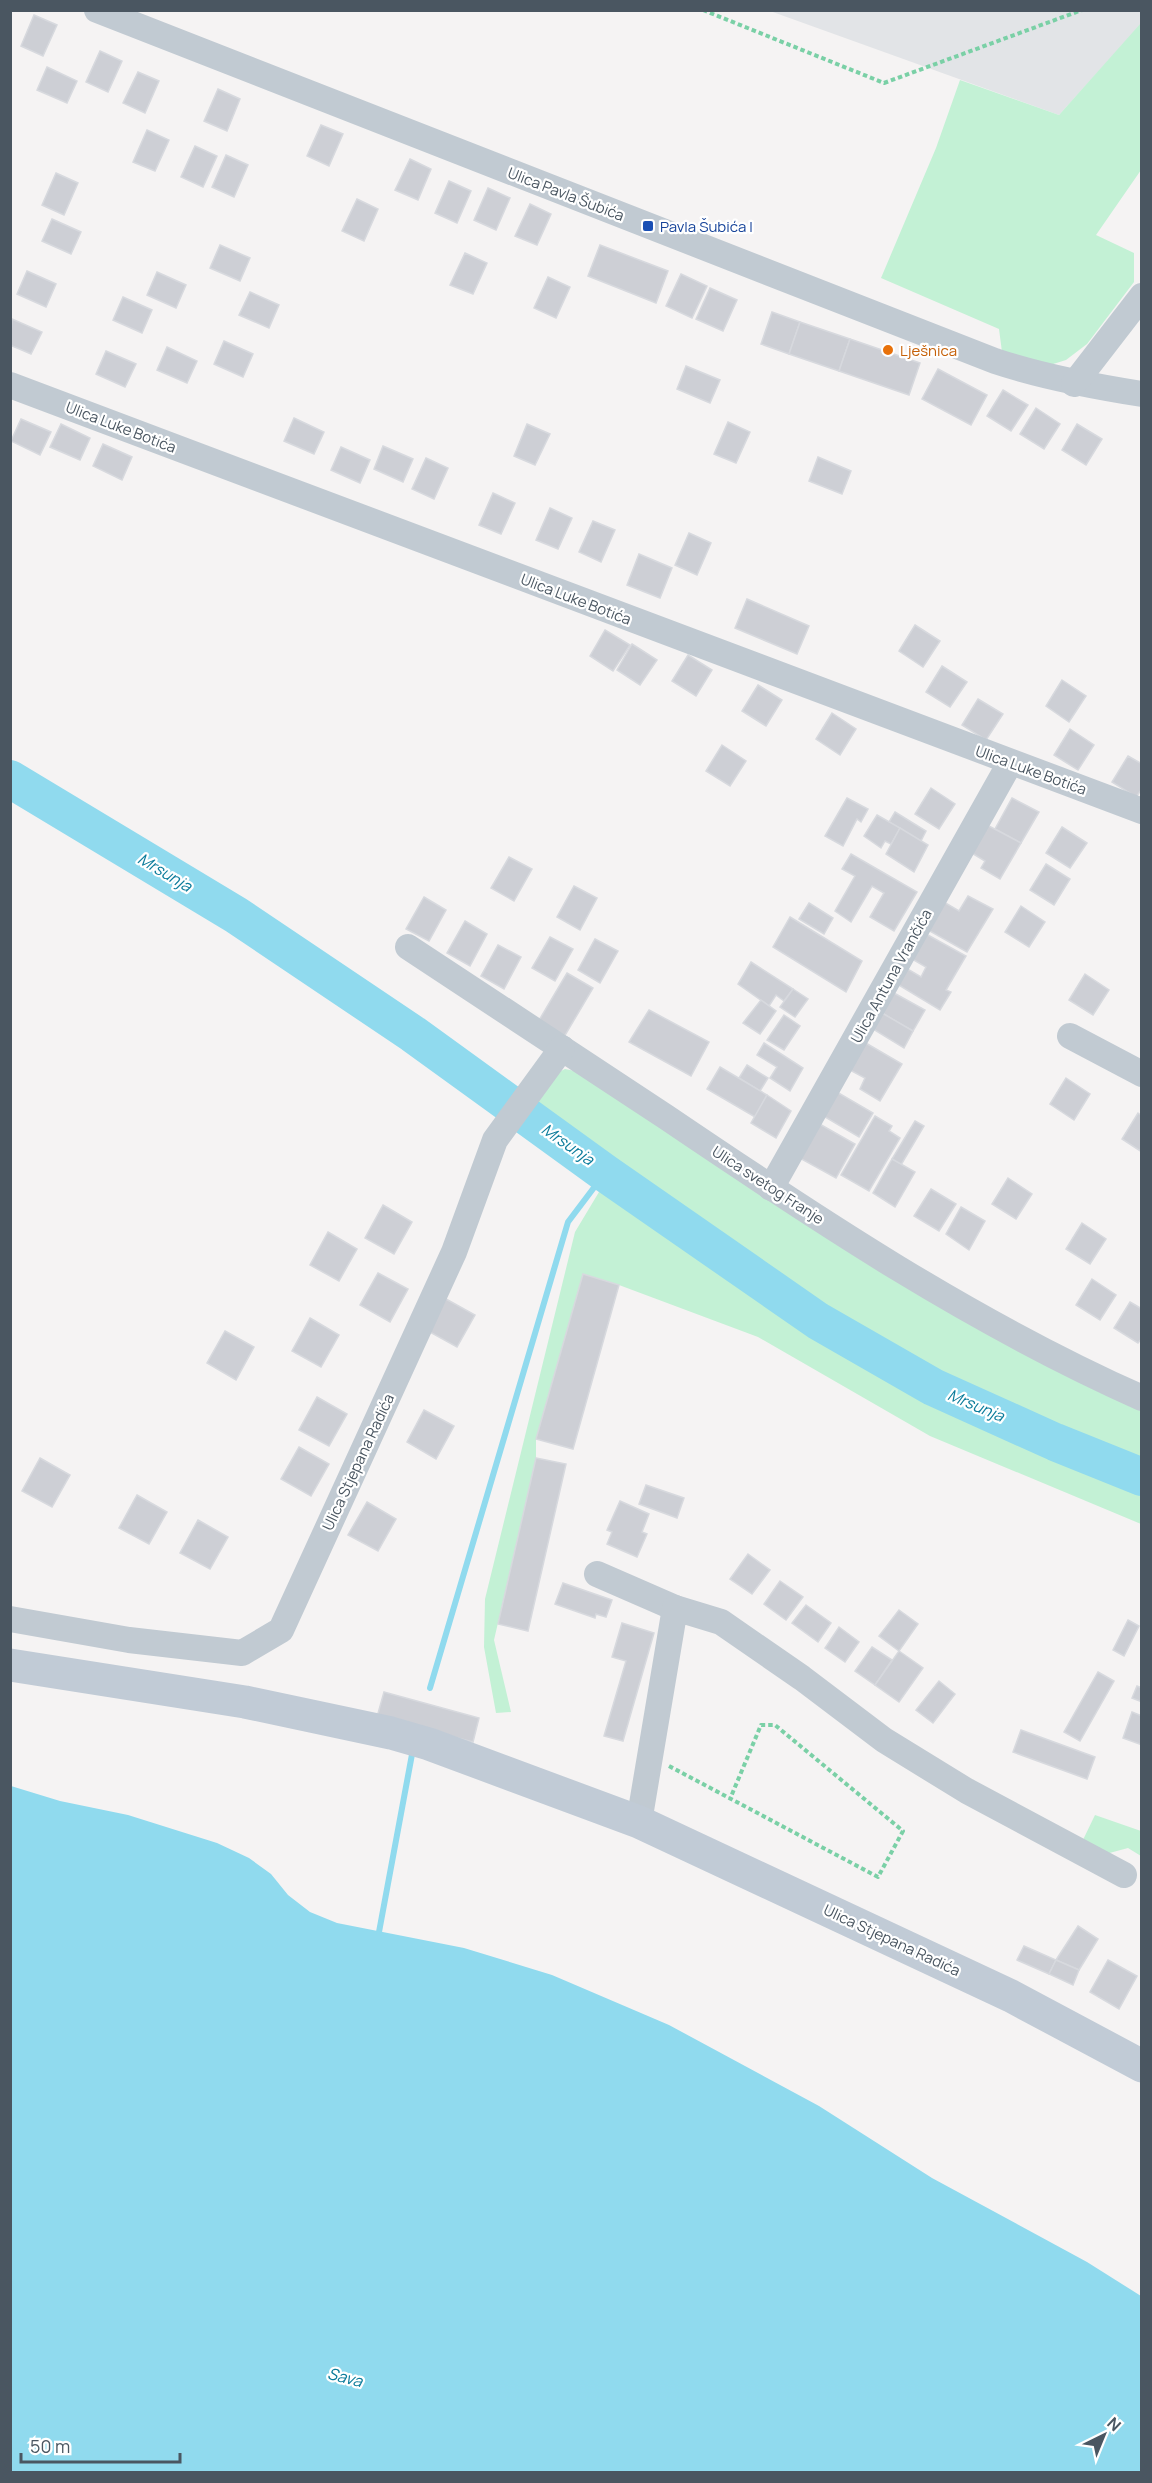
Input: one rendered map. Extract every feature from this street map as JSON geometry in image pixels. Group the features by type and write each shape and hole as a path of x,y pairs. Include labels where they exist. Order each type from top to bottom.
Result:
{"main road":[{"name":"Ulica Stjepana Radića","path":"10,1665 245,1702 391,1733 429,1744 639,1822 1011,1996 1142,2066"}],"street":[{"name":"Ulica Pavla Šubića","path":"97,10 995,361 1035,375 1074,384 1142,394"},
{"path":"1074,384 1142,296"},
{"name":"Ulica Luke Botića","path":"10,385 1142,811"},
{"name":"Ulica Antuna Vrančića","path":"771,1188 1010,763"},
{"name":"Ulica svetog Franje","path":"408,947 562,1047 771,1188 907,1274 1017,1337 1098,1379 1142,1398"},
{"path":"1070,1036 1142,1074"},
{"name":"Ulica Stjepana Radića","path":"10,1619 129,1640 242,1653 280,1630 454,1252 495,1140 562,1047"},
{"path":"597,1574 675,1608 721,1622 802,1678 884,1740 967,1791 1124,1875"},
{"path":"639,1822 675,1608"}],"path":[{"path":"703,10 884,83 1082,10"},
{"path":"650,1756 730,1799 878,1877 903,1831 775,1725 761,1725 730,1799"}],"shaded area":[{"path":"1141,10 1142,23 1059,115 770,11"}],"green space":[{"path":"1141,23 1141,170 1096,235 1134,253 1134,282 1087,344 1066,360 1050,365 1002,352 999,329 881,278 936,148 960,80 1059,115"},
{"path":"565,1069 580,1072 1141,1407 1141,1460 952,1379 877,1338 832,1309 535,1106 555,1074"},
{"path":"602,1187 689,1249 872,1369 980,1424 1141,1490 1141,1524 930,1436 758,1337 619,1285 583,1274 536,1439 536,1458 494,1640 511,1712 496,1713 484,1647 485,1599 575,1232"},
{"path":"1095,1815 1141,1831 1141,1856 1128,1848 1102,1855 1081,1844"}],"water":[{"name":"Sava","path":"11,1786 60,1801 128,1815 217,1843 249,1858 271,1874 288,1895 310,1912 337,1923 464,1948 552,1975 669,2025 819,2106 932,2178 1087,2262 1141,2296 1141,2472 11,2472"}],"building":[{"path":"34,15 57,25 43,56 21,46"},
{"path":"100,51 122,61 108,92 86,82"},
{"path":"47,67 77,81 67,103 37,90"},
{"path":"138,72 159,81 145,113 123,103"},
{"path":"218,89 240,99 227,131 204,121"},
{"path":"321,125 343,134 329,166 307,156"},
{"path":"147,130 169,140 155,171 133,162"},
{"path":"195,146 217,156 203,187 181,177"},
{"path":"226,155 248,165 234,197 212,187"},
{"path":"410,159 431,169 418,200 395,190"},
{"path":"56,173 78,183 64,215 42,205"},
{"path":"449,181 471,191 457,223 435,213"},
{"path":"488,188 510,198 496,230 474,220"},
{"path":"357,199 378,209 364,241 342,231"},
{"path":"530,204 551,214 537,245 515,236"},
{"path":"52,219 81,232 71,254 42,241"},
{"path":"220,245 250,258 240,281 210,268"},
{"path":"600,245 668,271 656,303 588,276"},
{"path":"465,253 487,263 473,294 450,285"},
{"path":"27,271 56,284 46,307 17,294"},
{"path":"157,272 186,285 176,308 147,295"},
{"path":"681,274 707,286 692,318 666,306"},
{"path":"548,277 570,287 556,318 534,308"},
{"path":"710,288 737,300 723,331 696,319"},
{"path":"250,292 279,305 269,328 239,315"},
{"path":"123,297 152,310 142,333 113,320"},
{"path":"772,312 800,322 789,354 761,344"},
{"path":"12,319 42,332 31,354 10,345"},
{"path":"800,322 850,339 839,371 789,354"},
{"path":"850,339 920,363 909,395 839,371"},
{"path":"224,341 253,354 243,377 214,364"},
{"path":"167,347 197,361 187,383 157,370"},
{"path":"106,351 136,364 125,387 96,374"},
{"path":"686,366 720,380 710,403 677,389"},
{"path":"938,369 987,395 971,425 922,399"},
{"path":"1003,390 1028,405 1011,431 987,416"},
{"path":"1036,408 1060,424 1044,449 1020,434"},
{"path":"294,418 324,432 314,454 284,441"},
{"path":"21,419 51,432 40,455 11,441"},
{"path":"728,422 750,432 736,463 714,454"},
{"path":"61,424 90,438 80,460 50,447"},
{"path":"527,424 550,434 535,465 514,456"},
{"path":"1077,424 1102,439 1086,465 1062,450"},
{"path":"103,444 132,457 122,480 93,466"},
{"path":"383,446 413,459 403,482 374,469"},
{"path":"341,447 370,460 360,483 331,470"},
{"path":"818,457 851,471 842,494 809,481"},
{"path":"426,458 448,468 434,499 412,489"},
{"path":"493,493 515,503 501,534 479,525"},
{"path":"550,508 572,518 558,549 536,540"},
{"path":"593,521 615,530 601,562 579,552"},
{"path":"689,533 711,543 697,575 675,565"},
{"path":"639,554 672,568 660,598 627,585"},
{"path":"747,599 809,626 797,654 735,628"},
{"path":"915,625 940,641 923,667 899,651"},
{"path":"605,630 630,645 613,671 590,656"},
{"path":"632,644 657,660 640,685 617,670"},
{"path":"688,655 712,670 696,696 672,681"},
{"path":"942,666 967,682 950,707 926,692"},
{"path":"1062,680 1086,696 1069,722 1046,706"},
{"path":"758,685 782,700 766,726 742,711"},
{"path":"978,699 1003,714 986,740 962,725"},
{"path":"832,713 856,729 840,755 816,739"},
{"path":"1070,729 1094,745 1078,770 1054,755"},
{"path":"722,745 746,761 730,786 706,771"},
{"path":"1128,756 1142,764 1142,789 1136,797 1112,782"},
{"path":"931,788 955,804 939,829 915,814"},
{"path":"847,798 868,809 861,822 857,819 843,846 825,836"},
{"path":"1012,798 1039,812 1021,843 995,829"},
{"path":"895,812 926,831 921,841 889,822"},
{"path":"877,815 900,828 891,844 885,841 881,848 864,836"},
{"path":"987,825 1021,843 1000,879 981,868 985,861 970,852"},
{"path":"1062,827 1087,843 1070,868 1046,853"},
{"path":"900,828 928,845 914,872 886,854"},
{"path":"851,854 917,892 894,931 870,917 884,893 872,886 851,922 835,911 855,876 842,869"},
{"path":"509,857 532,869 514,901 491,888"},
{"path":"1046,864 1070,879 1054,905 1030,890"},
{"path":"574,886 597,898 580,930 557,917"},
{"path":"968,896 993,909 967,952 928,930 944,902 959,911"},
{"path":"424,897 446,910 429,941 406,929"},
{"path":"809,903 833,918 824,934 799,919"},
{"path":"1021,906 1045,922 1029,947 1005,932"},
{"path":"790,917 862,961 846,992 773,947"},
{"path":"465,921 487,934 470,966 447,953"},
{"path":"926,934 966,956 946,990 951,992 940,1010 897,984 906,968 921,977 926,967 912,959"},
{"path":"550,937 573,949 555,981 532,968"},
{"path":"595,939 618,951 600,983 578,970"},
{"path":"498,945 521,957 504,989 481,976"},
{"path":"751,962 793,989 784,1001 776,995 769,1006 738,984"},
{"path":"567,973 593,988 564,1037 538,1022"},
{"path":"1085,974 1109,990 1093,1015 1069,1000"},
{"path":"793,989 808,999 795,1017 780,1007"},
{"path":"894,993 925,1010 913,1031 882,1013"},
{"path":"761,1000 776,1011 760,1034 743,1023"},
{"path":"649,1010 709,1042 691,1076 629,1042"},
{"path":"882,1013 913,1031 904,1048 873,1029"},
{"path":"784,1015 800,1026 784,1050 767,1040"},
{"path":"864,1042 902,1064 880,1101 860,1089 865,1078 848,1069"},
{"path":"764,1043 803,1068 790,1091 770,1078 777,1067 757,1055"},
{"path":"747,1065 768,1078 760,1091 739,1078"},
{"path":"720,1067 767,1095 755,1117 707,1089"},
{"path":"1066,1078 1090,1094 1074,1120 1050,1104"},
{"path":"835,1091 873,1113 859,1137 820,1114"},
{"path":"767,1095 791,1111 776,1138 751,1123"},
{"path":"1138,1113 1142,1116 1142,1152 1122,1139"},
{"path":"875,1116 892,1126 889,1131 900,1138 869,1191 841,1175"},
{"path":"915,1121 924,1126 901,1165 892,1159"},
{"path":"816,1122 855,1144 836,1178 796,1156"},
{"path":"892,1159 915,1172 895,1207 873,1193"},
{"path":"1008,1178 1032,1194 1016,1219 992,1204"},
{"path":"931,1189 956,1204 939,1231 914,1216"},
{"path":"383,1205 412,1222 394,1254 365,1238"},
{"path":"961,1207 985,1221 969,1250 946,1234"},
{"path":"1082,1223 1106,1239 1090,1264 1066,1249"},
{"path":"328,1232 357,1249 339,1281 310,1265"},
{"path":"378,1273 408,1289 390,1322 360,1305"},
{"path":"583,1274 619,1285 573,1449 536,1439"},
{"path":"1092,1279 1116,1295 1100,1320 1076,1305"},
{"path":"446,1299 475,1315 457,1347 428,1331"},
{"path":"1130,1302 1142,1309 1142,1338 1138,1343 1114,1328"},
{"path":"310,1318 339,1335 321,1367 292,1351"},
{"path":"225,1331 254,1347 236,1380 207,1363"},
{"path":"317,1397 347,1414 329,1446 299,1430"},
{"path":"424,1410 454,1426 436,1459 407,1442"},
{"path":"299,1447 329,1464 311,1496 281,1479"},
{"path":"40,1458 70,1475 52,1507 22,1491"},
{"path":"536,1458 566,1464 528,1631 498,1624"},
{"path":"646,1485 684,1498 677,1518 639,1504"},
{"path":"137,1495 167,1512 149,1544 119,1528"},
{"path":"620,1501 649,1514 642,1532 647,1534 637,1557 607,1544 612,1532 607,1530"},
{"path":"367,1502 396,1519 378,1551 348,1535"},
{"path":"198,1520 228,1537 210,1569 180,1553"},
{"path":"748,1554 770,1570 752,1594 730,1579"},
{"path":"780,1581 803,1597 786,1620 764,1604"},
{"path":"563,1583 612,1600 606,1617 596,1614 595,1618 555,1604"},
{"path":"806,1605 831,1623 818,1642 792,1623"},
{"path":"899,1610 918,1624 899,1651 879,1636"},
{"path":"1128,1620 1139,1626 1124,1656 1113,1650"},
{"path":"622,1623 654,1633 623,1741 604,1736 626,1661 612,1657"},
{"path":"839,1627 859,1642 845,1662 825,1648"},
{"path":"872,1647 892,1660 875,1685 855,1671"},
{"path":"899,1651 923,1668 899,1702 875,1685"},
{"path":"1098,1672 1114,1681 1080,1741 1064,1732"},
{"path":"939,1681 955,1694 933,1723 916,1710"},
{"path":"1137,1686 1142,1688 1142,1702 1132,1698"},
{"path":"384,1692 479,1718 473,1742 377,1717"},
{"path":"1132,1712 1142,1716 1142,1745 1123,1738"},
{"path":"1021,1730 1095,1757 1087,1779 1013,1752"},
{"path":"1078,1926 1098,1939 1079,1970 1056,1960"},
{"path":"1024,1946 1056,1960 1049,1974 1017,1960"},
{"path":"1056,1960 1079,1970 1073,1985 1049,1974"},
{"path":"1108,1960 1137,1976 1119,2009 1090,1992"}],"waterway":[{"name":"Mrsunja","path":"10,779 236,915 413,1034 605,1173 818,1321 933,1387 1055,1442 1142,1477"},
{"path":"430,1688 568,1222 605,1173"},
{"path":"379,1932 413,1749"}],"place":[{"name":"Pavla Šubića I","path":"648,226"},
{"name":"Lješnica","path":"888,350"}]}
